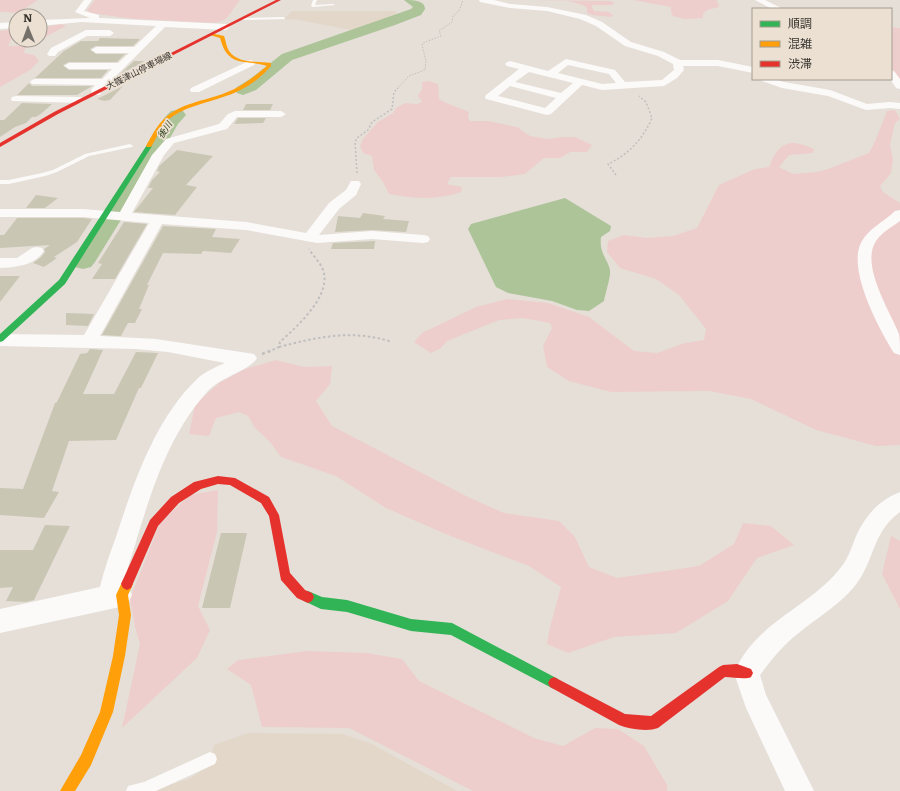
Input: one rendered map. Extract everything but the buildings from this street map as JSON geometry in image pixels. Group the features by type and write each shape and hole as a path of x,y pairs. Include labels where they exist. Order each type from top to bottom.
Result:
{"street":[{"path":"88,0 79,12 80,14 115,22"},
{"name":"大篠津山停車場線","path":"0,146 81,100 279,0"},
{"path":"483,0 510,6 547,9 583,17 599,24 628,44 661,54 678,63 724,64 752,70"},
{"path":"759,0 777,8"},
{"path":"48,22 72,20 226,27"},
{"path":"52,54 54,50 86,33 120,31 137,23"},
{"path":"96,93 96,90 162,24"},
{"path":"113,215 166,119 186,107 228,94 250,83 262,74 269,64 240,62 229,57 222,47 222,37 212,34"},
{"path":"96,50 135,50"},
{"path":"550,74 566,62 612,72 623,86"},
{"path":"195,90 251,63"},
{"path":"510,64 602,87 664,83 674,76 679,70 678,63"},
{"path":"69,66 120,66"},
{"path":"527,68 490,97 547,112 580,81"},
{"path":"892,74 900,86"},
{"path":"768,80 782,85 830,93 866,107 890,105 900,106"},
{"path":"35,82 104,82"},
{"path":"508,83 564,97"},
{"path":"16,99 81,100"},
{"path":"5,340 62,282 154,163 166,144 170,141 196,133 223,127 235,114 281,114"},
{"path":"309,238 334,206 351,192 355,184"},
{"path":"0,213 55,212 113,215 253,227 309,238 372,235 423,239"},
{"path":"900,214 894,221 879,228 867,246 865,267 882,318 891,336 900,349"},
{"path":"88,342 158,219"},
{"path":"0,263 20,262 37,251"},
{"path":"5,340 88,342 158,346 229,358 248,358"},
{"path":"67,791 86,760 106,712 119,656 124,615 116,596 113,580 144,490 171,429 187,403 206,382 248,358"},
{"path":"0,621 24,617 84,601 116,596 142,553 154,523 175,500 198,485 218,480 231,481 265,500 274,515 285,576 301,594 321,604 347,606 411,625 452,629 624,720 653,723 723,672 737,670 748,673"},
{"path":"800,791 755,699 748,673 758,655 791,624 830,597 852,572 859,559 868,534 878,518 893,504 900,501"}],"lane":[{"path":"315,0 313,6 333,5"},
{"path":"243,19 284,18"},
{"path":"0,182 9,182 43,175 55,171 87,155 130,146"},
{"path":"133,791 144,790 210,759"}],"path":[{"path":"355,184 357,176 355,142 368,130 372,122 392,109 392,94 409,76 424,70 426,61 422,45 423,43 441,36 439,31 452,22 453,16 459,11 463,0"},
{"path":"616,175 608,164 620,159 628,151 649,128 652,118 646,102 623,86"},
{"path":"279,347 280,342 308,315 322,288 324,276 323,270 308,248 309,238"},
{"path":"248,358 301,341 350,334 375,336 392,342"}],"shaded area":[{"path":"0,0 38,0 26,8 8,8 8,12 0,12"},
{"path":"95,0 240,0 226,19 216,23 134,19 90,13 87,10"},
{"path":"530,0 611,1 614,3 612,5 592,5 592,7 594,11 609,12 613,15 611,17 592,15 587,13 587,8 585,6 569,1"},
{"path":"633,0 717,0 719,7 707,10 703,14 703,18 684,19 673,16 671,7"},
{"path":"292,11 396,11 396,14 403,15 356,31 299,20 284,19"},
{"path":"61,24 66,26 48,36 49,26"},
{"path":"892,27 900,28 900,80 892,71"},
{"path":"8,30 8,48 25,48 24,53 34,55 39,61 30,70 0,87 0,31"},
{"path":"428,81 438,84 439,99 469,112 468,118 470,121 488,121 517,127 530,136 548,139 575,137 592,145 587,152 570,152 560,158 544,158 525,174 501,177 451,177 447,184 462,187 461,192 452,195 425,198 389,194 383,182 374,170 372,156 363,153 360,146 363,139 378,122 393,113 396,108 405,103 417,104 422,102 418,96 422,89 422,82"},
{"path":"895,110 900,119 895,123 890,145 893,159 891,173 880,186 883,192 900,203 900,445 876,446 816,430 751,399 709,391 611,392 569,381 547,367 543,346 552,328 550,323 523,318 499,320 447,341 441,348 431,353 414,342 422,333 476,307 507,299 548,303 589,317 634,351 657,353 685,343 704,340 706,329 679,295 656,279 620,268 607,252 608,241 624,235 647,238 673,236 697,228 719,185 755,169 769,167 777,152 786,144 798,144 814,149 813,153 789,155 779,167 793,174 817,172 828,169 869,153 887,111"},
{"path":"565,198 611,226 610,231 601,237 601,248 610,270 610,277 604,301 589,311 577,310 552,301 508,293 496,287 468,229 471,224"},
{"path":"276,360 304,367 332,366 330,384 316,401 332,426 468,497 504,513 559,521 575,537 589,567 617,578 699,566 734,544 743,523 771,526 794,545 757,558 728,601 676,633 614,637 568,653 547,644 561,587 529,566 448,535 386,508 336,476 281,457 270,442 255,428 248,416 239,412 216,418 209,436 189,434 195,405 219,383 245,369"},
{"path":"218,490 217,532 198,606 210,630 197,658 122,728 140,644 130,599 160,523 190,495"},
{"path":"891,536 900,541 900,609 882,574"},
{"path":"307,651 367,653 402,659 419,681 534,738 563,746 595,728 618,729 644,746 667,785 667,791 473,791 349,728 262,727 251,685 227,669 238,660"},
{"path":"248,733 343,734 372,744 457,791 151,791 191,778 209,765 214,745"}],"waterway":[{"name":"後川","path":"243,90 256,82 287,57 416,12 419,9 419,6 410,0"},
{"name":"後川","path":"83,262 135,181 171,121 177,115"}],"traffic: fast":[{"path":"0,339 62,282 149,146"},
{"path":"308,597 321,603 347,606 411,625 452,629 554,683"}],"traffic: slow":[{"path":"149,146 162,124 175,113 189,106 234,92 255,79 269,66 269,64 238,60 228,53 224,46 222,37 212,34"},
{"path":"67,791 86,760 106,712 119,656 125,615 122,595 127,584"}],"traffic: jam":[{"path":"0,145 56,113 279,0"},
{"path":"127,584 154,523 175,500 198,485 218,480 231,481 265,500 274,515 285,576 301,594 308,597"},
{"path":"554,683 624,720 653,723 723,671 737,670 747,673"}]}
